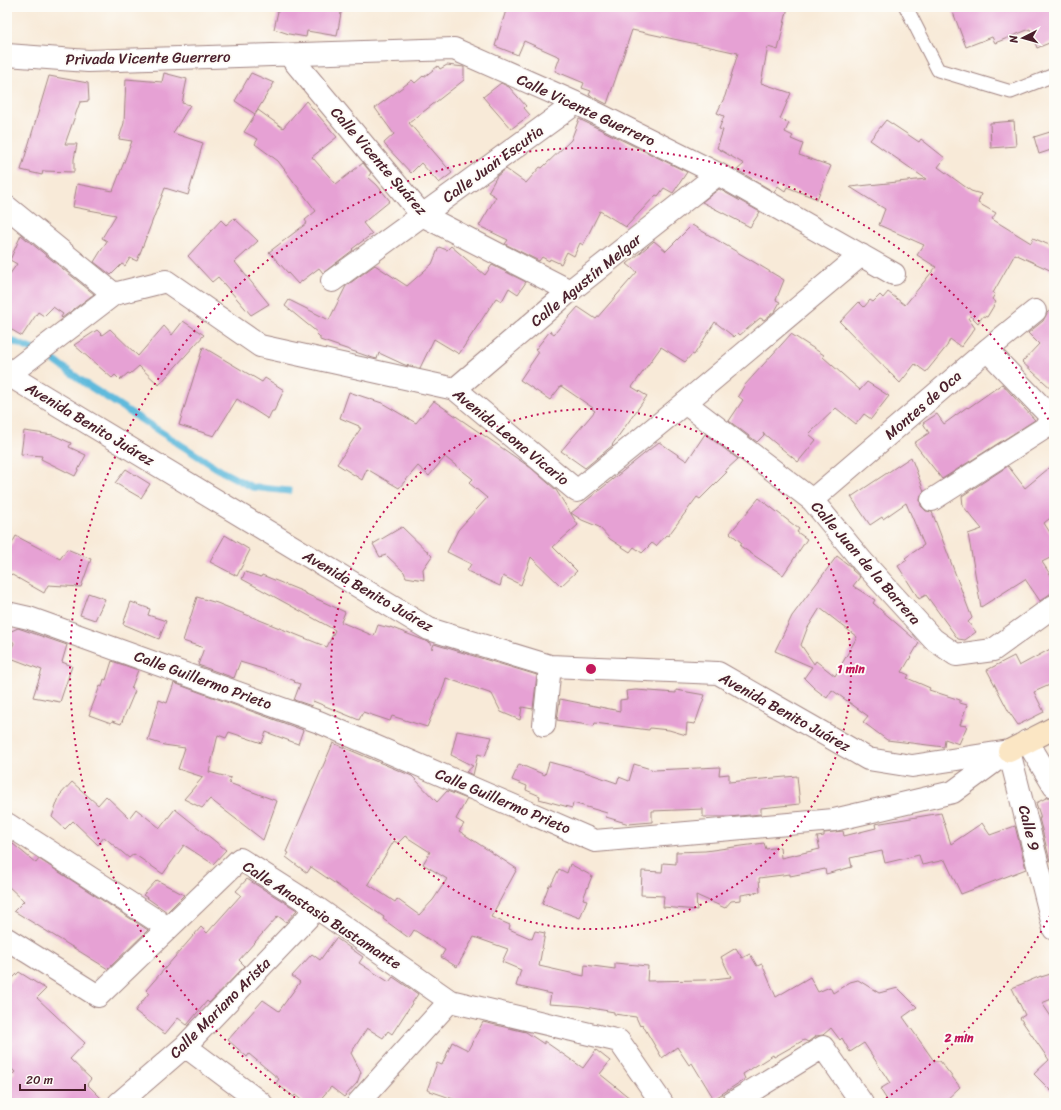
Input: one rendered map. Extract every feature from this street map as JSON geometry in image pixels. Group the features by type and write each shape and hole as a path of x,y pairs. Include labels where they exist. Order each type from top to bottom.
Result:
{"street":[{"name":"Calle Vicente Guerrero","path":"289,55 454,49 576,103 718,174 861,255"},
{"name":"Privada Vicente Guerrero","path":"7,56 88,61 289,55"},
{"name":"Calle Vicente Suárez","path":"289,55 422,215 570,291"},
{"name":"Calle Juan Escutia","path":"332,281 576,103"},
{"name":"Calle Agustín Melgar","path":"455,389 570,291 718,174"},
{"path":"7,207 114,294"},
{"path":"861,255 894,274"},
{"name":"Avenida Leona Vicario","path":"7,375 114,294 166,281 260,346 455,389 577,491 685,403 861,255"},
{"name":"Montes de Oca","path":"812,500 1035,310"},
{"path":"932,500 1054,421 987,350"},
{"name":"Avenida Benito Juárez","path":"7,375 429,629 550,666 718,673 868,759 912,766 1018,746 1054,728"},
{"name":"Calle Juan de la Barrera","path":"685,403 812,500 862,561 933,639 956,655 993,650 1054,606"},
{"name":"Calle Guillermo Prieto","path":"7,613 29,618 319,722 595,841 834,820 953,792 1018,746"},
{"path":"544,725 550,666"},
{"path":"1018,746 1054,786"},
{"name":"Calle 9","path":"1018,746 1054,929"},
{"path":"7,824 168,928"},
{"name":"Calle Anastasio Bustamante","path":"7,939 98,996 240,859 317,908 450,1001 619,1042 662,1103"},
{"name":"Calle Mariano Arista","path":"119,1103 185,1046 317,908"},
{"path":"358,1103 450,1001"},
{"path":"185,1046 261,1103"},
{"path":"732,1103 823,1047 862,1103"}],"lane":[{"path":"906,7 938,70 1011,92 1054,75"}],"building":[{"path":"279,7 342,7 337,36 307,31 306,37 289,34 274,29"},
{"path":"507,7 788,7 778,50 768,47 761,83 791,93 780,119 789,123 785,132 793,136 791,139 803,144 799,155 831,166 817,199 787,187 785,191 778,186 774,192 737,170 744,164 717,148 723,130 719,129 724,116 717,113 725,96 738,53 632,30 607,104 589,95 591,91 582,88 584,83 555,71 560,57 524,41 518,55 495,46"},
{"path":"951,7 1054,7 1054,41 1037,48 1030,29 995,43 992,37 966,47"},
{"path":"447,65 464,67 464,80 409,123 452,173 439,183 421,163 411,173 385,145 384,143 394,134 375,108 412,80 415,83 438,66 440,69"},
{"path":"164,73 187,79 182,103 190,105 173,133 203,143 188,195 165,188 137,261 130,258 125,266 122,264 111,275 94,262 107,241 102,238 116,215 73,207 77,184 113,191 132,141 119,139 124,123 126,79 162,82"},
{"path":"251,73 274,83 255,114 235,101"},
{"path":"49,76 88,83 89,101 80,102 65,144 77,144 74,159 74,172 43,171 42,175 21,170"},
{"path":"501,83 509,87 526,106 524,108 530,115 511,129 483,97"},
{"path":"306,101 337,137 312,157 336,184 363,163 371,173 368,177 377,185 390,201 363,223 372,234 323,273 319,268 298,284 269,252 307,223 305,220 316,211 278,161 255,144 258,139 244,132 258,110 283,128"},
{"path":"579,119 687,172 673,193 664,188 658,196 656,195 626,227 600,211 583,245 580,243 574,256 567,252 561,264 550,259 549,261 542,257 539,261 505,244 508,240 479,226 496,197 488,192 497,176 506,169 526,183 540,167 542,168 571,140"},
{"path":"886,120 919,142 921,139 945,158 938,167 971,191 981,194 978,203 996,213 992,219 1031,243 1033,238 1054,247 1054,272 1015,254 993,293 995,294 992,299 996,302 987,317 983,316 978,323 971,316 968,318 975,328 961,347 950,339 947,346 926,372 915,364 900,383 840,322 859,302 864,307 870,300 873,302 880,295 883,298 888,292 905,305 936,267 917,255 924,245 879,225 885,209 850,187 926,179 870,140"},
{"path":"1014,121 1016,146 991,148 990,123"},
{"path":"1050,132 1054,142 1054,149 1039,154 1034,137"},
{"path":"719,189 760,212 750,227 702,202"},
{"path":"234,218 258,241 235,262 269,304 251,315 218,277 212,282 188,256 221,220 226,225"},
{"path":"692,225 784,280 776,300 780,302 775,311 764,320 760,318 740,335 738,333 734,337 715,322 694,355 692,354 685,362 661,347 632,387 647,396 613,445 585,468 561,451 595,411 592,409 593,408 561,386 550,400 520,380 539,352 535,350 550,331 554,334 578,307 596,319 637,272 627,264 654,241 666,251"},
{"path":"21,235 94,294 62,318 61,317 63,314 53,307 44,316 38,312 22,336 7,327 7,278 17,264 10,260"},
{"path":"451,246 485,275 492,265 526,282 518,294 509,288 502,301 496,298 459,354 434,339 420,368 405,365 379,353 377,359 373,358 320,340 320,337 317,334 318,333 285,306 289,300 329,320 346,286 375,265 407,286 432,264 439,247 447,250"},
{"path":"1054,307 1054,391 1022,362 1039,344 1028,333 1043,321 1047,313"},
{"path":"183,321 204,335 159,385 139,366 120,380 115,375 112,378 74,345 97,330 102,335 110,329 138,356 164,326 172,335"},
{"path":"791,334 824,355 823,357 860,390 867,382 889,396 871,419 864,414 856,424 836,408 809,434 816,440 798,462 763,433 764,435 757,442 729,421 743,400 738,396 744,386"},
{"path":"203,347 262,382 265,378 284,390 274,411 272,411 268,419 237,399 214,436 179,425"},
{"path":"1002,384 1035,420 942,479 914,443 929,433 923,423 937,414 944,424"},
{"path":"349,392 382,403 416,423 434,401 531,468 556,490 578,525 553,547 577,571 561,586 531,557 521,585 503,576 500,586 467,571 471,564 447,552 458,530 487,498 469,483 473,479 445,457 429,476 418,466 399,488 367,469 362,480 337,464 361,428 340,418"},
{"path":"24,431 53,435 71,443 69,447 86,455 75,476 41,459 42,456 21,454"},
{"path":"705,434 738,459 700,499 697,497 668,536 666,535 656,546 652,543 642,553 634,547 630,552 610,539 599,527 582,520 571,513 659,442 687,461"},
{"path":"911,457 924,491 920,500 921,506 926,511 932,512 972,618 968,622 976,632 965,640 958,639 926,595 919,599 898,566 907,560 905,558 924,545 906,503 883,519 882,517 870,525 851,497"},
{"path":"1054,464 1054,515 1044,523 1054,539 1054,556 1042,562 1054,580 1054,591 1040,601 1025,579 981,607 968,534 982,529 963,506 962,496 1008,466 1025,488"},
{"path":"126,469 150,484 141,498 115,483"},
{"path":"759,498 799,529 797,532 807,539 783,575 740,546 742,543 730,533"},
{"path":"402,527 432,556 423,569 424,580 406,577 404,572 386,555 380,557 373,544"},
{"path":"225,535 250,550 237,576 210,562"},
{"path":"16,536 60,559 67,549 91,559 81,587 48,585 44,593 7,572 7,553"},
{"path":"837,556 850,566 852,570 860,577 853,586 875,600 873,603 919,643 902,672 909,675 907,678 930,688 929,690 960,700 960,703 967,705 960,725 967,726 959,744 945,739 944,747 887,740 863,722 868,716 832,690 827,698 804,678 812,667 775,651 792,616","holes":["820,608 857,637 835,676 816,661 814,664 801,645 807,629"]},
{"path":"245,572 261,577 262,575 304,592 345,612 341,622 374,636 378,625 390,627 431,643 432,649 434,644 537,675 533,709 522,707 520,720 501,712 492,694 446,678 427,727 392,716 390,721 363,712 359,720 313,701 312,706 294,700 300,684 270,671 240,662 234,678 198,665 204,648 183,641 197,597 217,603 327,647 335,630 242,579"},
{"path":"88,593 105,599 95,620 80,615"},
{"path":"131,602 150,609 148,615 166,621 159,639 123,624"},
{"path":"18,628 67,645 62,662 72,666 60,702 33,697 42,670 8,657 14,643 7,633"},
{"path":"1054,647 1054,683 1034,692 1044,712 1018,725 1009,712 987,670 1014,656 1019,666"},
{"path":"112,661 138,670 131,689 135,691 121,724 112,721 111,723 89,715 100,686 102,687 104,679 106,680"},
{"path":"174,683 303,730 298,744 266,732 262,743 229,732 226,738 218,735 209,772 231,778 229,783 277,801 263,840 210,799 202,808 184,799 203,777 178,769 185,748 164,745 148,740 159,700 167,703"},
{"path":"636,690 676,693 676,690 705,695 695,724 687,723 686,735 669,730 650,728 649,730 595,723 594,726 557,720 560,699 620,711 620,700 627,699 626,691"},
{"path":"457,731 492,737 485,756 478,754 473,775 466,772 473,766 451,755"},
{"path":"333,743 412,776 437,802 447,791 467,799 456,819 464,824 459,831 517,869 491,917 510,925 509,929 532,939 535,931 545,933 539,966 584,976 585,965 615,969 615,963 648,966 647,981 705,980 731,977 721,957 736,948 742,958 750,954 757,966 762,964 776,997 810,977 818,992 830,987 833,993 850,982 858,980 879,993 898,988 917,1007 903,1017 934,1061 940,1061 960,1087 943,1103 889,1103 880,1089 890,1083 864,1043 850,1052 842,1038 840,1040 831,1028 823,1035 816,1036 808,1042 804,1040 774,1057 773,1055 743,1074 745,1079 714,1099 692,1063 689,1065 677,1047 662,1058 642,1024 640,1026 636,1017 614,1014 614,1012 580,1006 549,1004 551,994 516,986 521,970 502,962 508,949 474,937 457,967 441,957 445,950 414,930 409,938 383,919 384,917 311,867 307,873 286,857 289,853 286,852","holes":["405,836 430,852 423,864 447,879 433,900 419,915 397,899 395,902 368,884 394,841 398,843"]},
{"path":"549,762 617,783 619,777 629,781 634,764 654,770 720,767 719,775 729,774 729,782 797,776 800,804 761,808 761,814 729,817 703,817 703,809 652,811 652,822 629,824 606,817 607,813 573,803 572,808 539,799 540,796 526,790 527,786 512,780 519,764 545,775"},
{"path":"72,782 98,805 106,796 129,818 136,809 160,828 175,809 226,850 213,864 184,845 163,874 134,854 129,858 104,837 98,845 73,821 65,829 52,817 60,795"},
{"path":"1048,797 1054,798 1054,859 1050,861 1039,818 1041,818 1036,803"},
{"path":"941,813 951,844 982,823 990,835 1015,826 1026,869 961,894 945,860 922,865 919,855 885,863 882,851 850,858 852,867 826,874 825,869 790,876 790,874 759,878 760,892 741,895 741,900 731,901 725,908 696,895 697,910 663,907 664,896 641,895 642,871 662,872 663,863 676,864 676,852 705,851 764,843 766,849 780,847 781,858 820,849 817,837 824,836 824,833 843,831 844,836 876,828 875,824"},
{"path":"7,839 36,863 39,859 148,930 108,969 14,911 24,901 7,885"},
{"path":"570,864 592,876 583,899 587,900 580,918 542,904 549,885 551,885 559,869 567,873"},
{"path":"247,879 297,910 286,922 278,916 239,960 245,966 209,1003 207,1001 187,1025 178,1018 165,1034 135,1011 149,993 146,990 201,927 207,933 241,895 236,891"},
{"path":"157,880 184,895 167,912 143,895"},
{"path":"336,938 363,957 359,963 389,982 393,977 418,994 392,1034 388,1031 383,1038 367,1028 351,1053 361,1072 357,1083 344,1097 331,1087 317,1103 305,1103 295,1095 294,1097 276,1083 279,1079 249,1054 247,1057 228,1040 263,1000 279,1011 300,982 292,976 312,954 320,960"},
{"path":"19,972 46,989 37,998 85,1043 70,1059 91,1079 87,1084 106,1103 7,1103 7,1080 15,1072 7,1064 7,984"},
{"path":"1054,973 1054,998 1042,1003 1054,1021 1054,1094 1034,1074 1049,1060 1020,1018 1025,1015 1012,988 1041,976"},
{"path":"483,1022 526,1032 544,1044 544,1041 583,1068 596,1050 610,1061 600,1074 636,1103 465,1103 427,1090 437,1063 442,1065 452,1042 468,1050"}],"waterway":[{"path":"7,339 48,356 86,384 223,472 252,487 289,491"}]}
